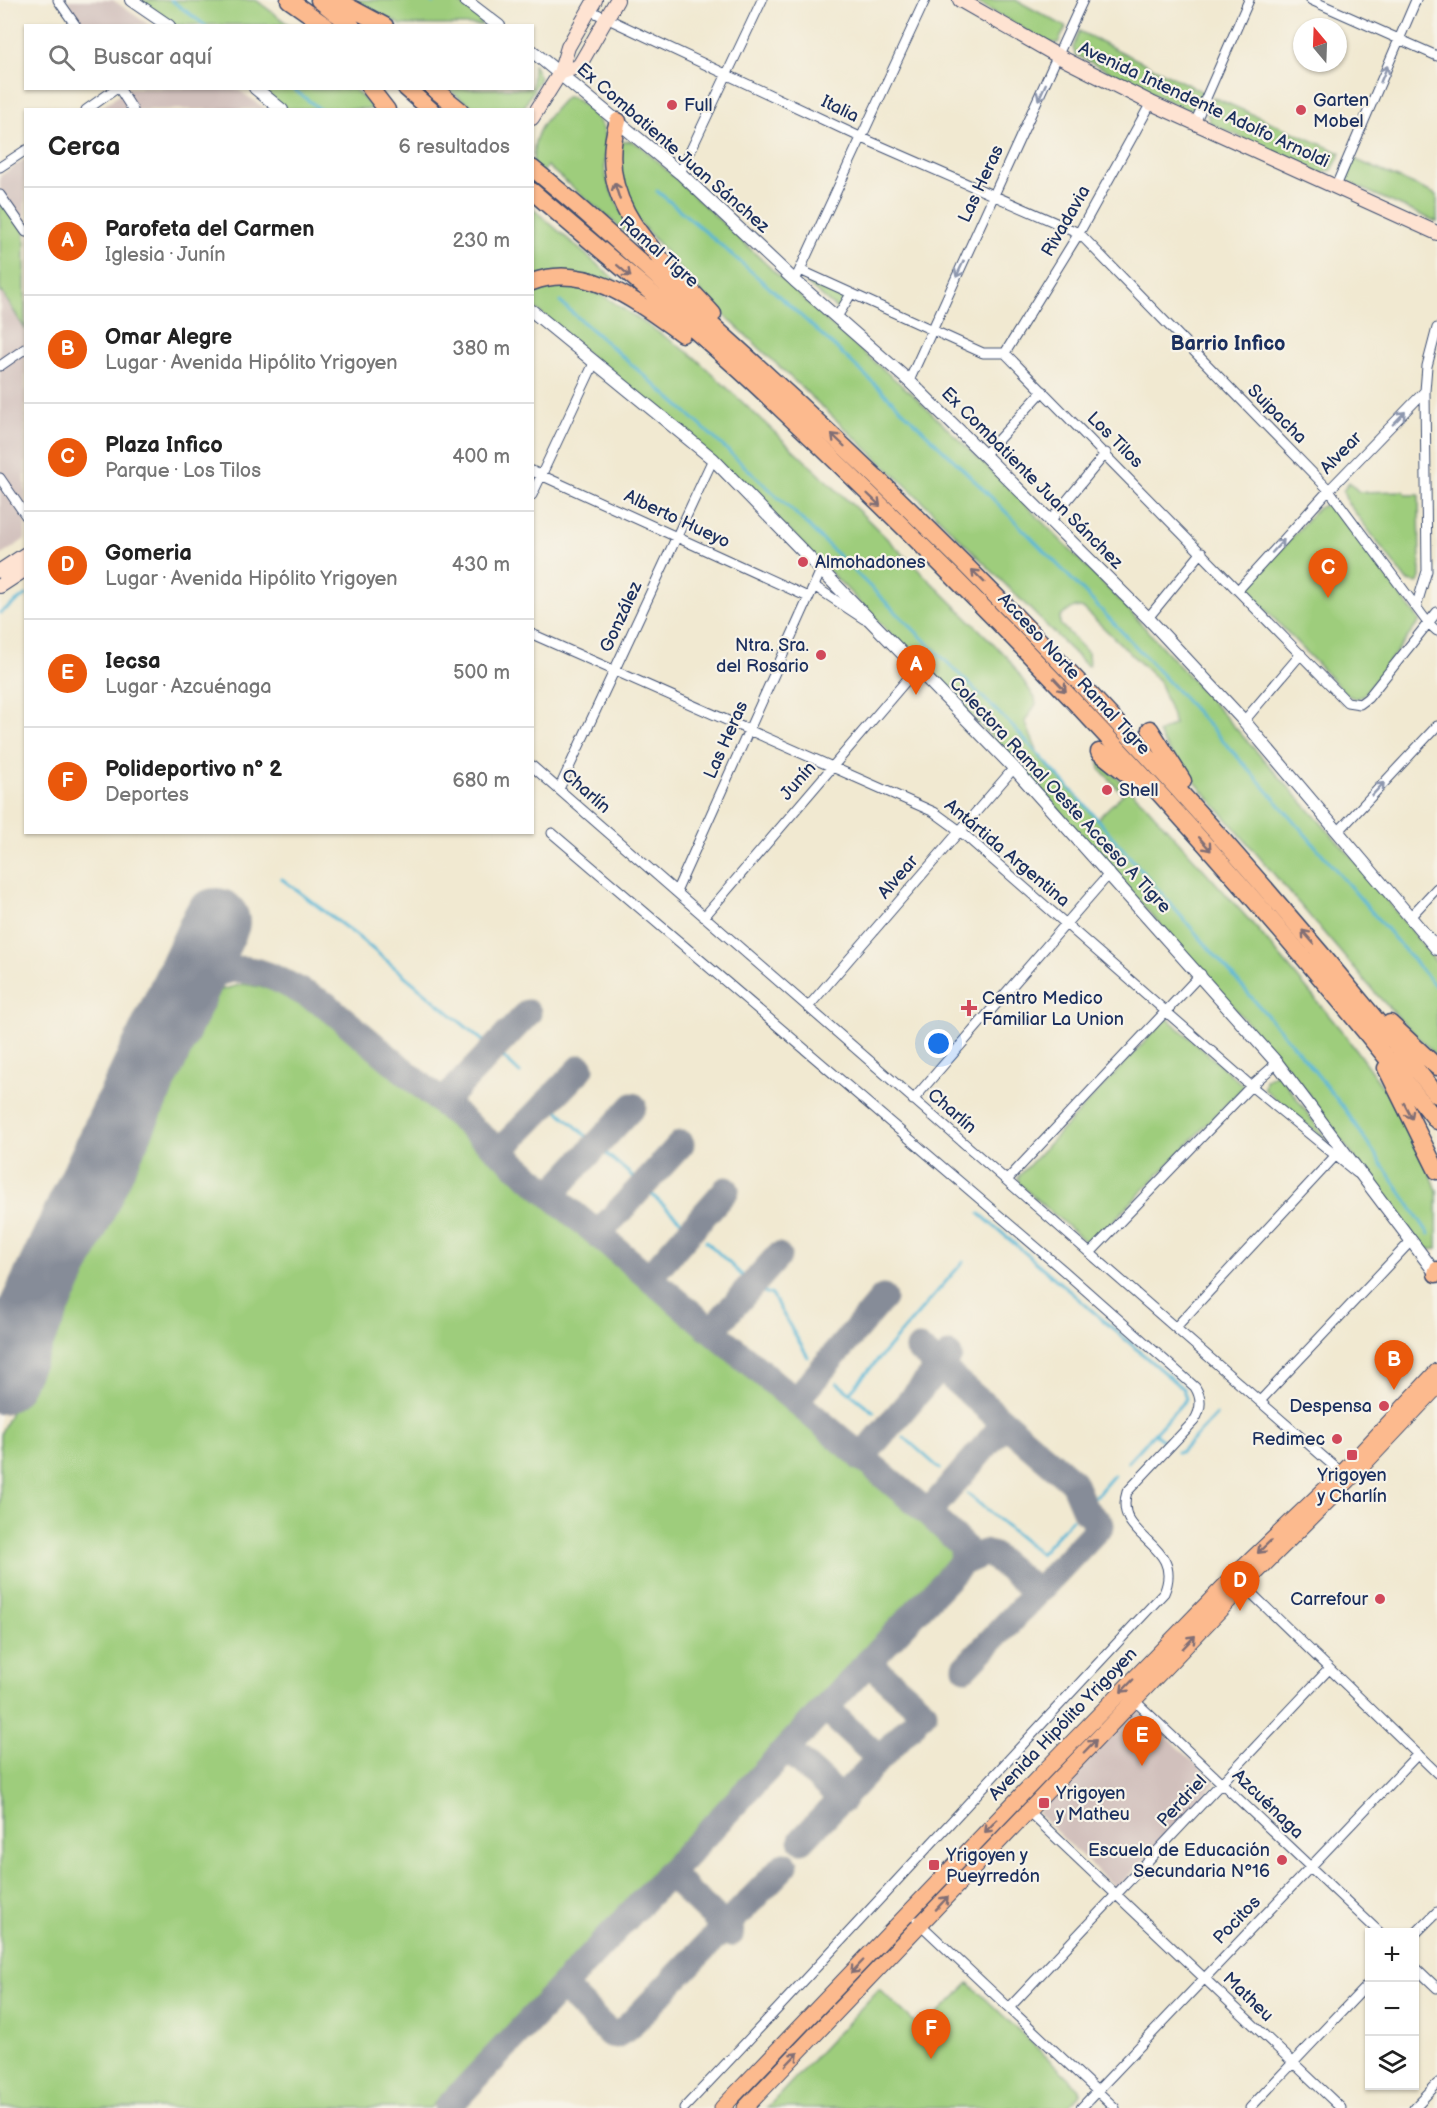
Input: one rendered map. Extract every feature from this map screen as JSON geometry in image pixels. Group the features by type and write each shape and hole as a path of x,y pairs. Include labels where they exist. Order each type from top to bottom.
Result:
{"highway":[{"path":"283,0 309,24"},
{"path":"289,0 323,24"},
{"path":"319,0 349,24"},
{"path":"336,0 381,24"},
{"path":"372,90 385,108"},
{"path":"408,90 429,108"},
{"path":"435,90 458,108"},
{"path":"618,121 612,140 610,168 625,212 646,241 759,366"},
{"name":"Ramal Tigre","path":"537,171 759,366"},
{"name":"Ramal Tigre","path":"534,193 757,386"},
{"path":"534,282 559,276 587,279 602,284 648,309 757,386"},
{"name":"Acceso Norte Ramal Tigre","path":"759,366 931,530 1033,632 1211,825 1346,981"},
{"name":"Acceso Norte Ramal Tigre","path":"757,386 1019,641 1185,821 1345,1007"},
{"path":"930,554 1033,668"},
{"path":"1033,632 1086,672"},
{"path":"1150,729 1211,825"},
{"path":"1099,752 1185,821"},
{"path":"1346,981 1437,1067"},
{"path":"1346,981 1437,1095"},
{"path":"1345,1007 1437,1121"},
{"path":"1345,1007 1383,1064 1437,1171"}],"main road":[{"path":"560,73 579,66 617,0"},
{"name":"Avenida Intendente Adolfo Arnoldi","path":"960,0 1058,56 1151,103 1437,234"},
{"path":"534,115 560,73 568,46 592,5"},
{"path":"0,571 24,555"},
{"path":"0,586 24,570"},
{"name":"Avenida Hipólito Yrigoyen","path":"1346,1477 1437,1371"},
{"name":"Avenida Hipólito Yrigoyen","path":"722,2108 1050,1765 1437,1387"},
{"name":"Avenida Hipólito Yrigoyen","path":"745,2108 1134,1700 1238,1581"},
{"path":"1050,1765 1062,1776"}],"street":[{"path":"58,0 75,24"},
{"path":"131,0 166,24"},
{"path":"465,0 497,24"},
{"path":"680,174 762,0"},
{"path":"925,0 797,276 851,294 982,353 1005,353"},
{"name":"Las Heras","path":"909,381 1083,0"},
{"path":"1195,123 1249,0"},
{"path":"1311,0 1437,56"},
{"path":"1336,186 1416,0"},
{"name":"Italia","path":"592,5 607,18 860,137 1079,233"},
{"name":"Ex Combatiente Juan Sánchez","path":"534,53 618,121 797,276 837,317 909,381 984,455 1148,618 1244,721 1436,946"},
{"path":"89,108 115,90"},
{"path":"119,90 132,108"},
{"path":"257,90 280,108"},
{"name":"Rivadavia","path":"1005,353 1079,233 1151,103"},
{"path":"0,167 24,151"},
{"path":"0,195 24,229"},
{"name":"Suipacha","path":"1079,233 1329,490 1437,632"},
{"path":"837,317 851,294"},
{"name":"Colectora Ramal Oeste Acceso A Tigre","path":"534,313 713,459 822,568 1014,768 1277,1062 1339,1152 1367,1180 1437,1273"},
{"path":"1416,607 1426,571 1425,391 1427,366 1437,328"},
{"path":"0,366 24,349"},
{"name":"Los Tilos","path":"1005,353 1106,453 1347,702 1359,704 1368,698 1428,623"},
{"path":"537,473 595,361"},
{"path":"984,455 1043,391"},
{"name":"Alvear","path":"1239,589 1329,490 1425,391"},
{"path":"1050,521 1106,453"},
{"name":"González","path":"559,789 713,459"},
{"name":"Alberto Hueyo","path":"537,473 808,597"},
{"path":"0,478 24,513"},
{"path":"1148,618 1202,552"},
{"name":"Las Heras","path":"676,892 822,568"},
{"path":"814,586 879,629"},
{"path":"1428,623 1437,612"},
{"name":"Antártida Argentina","path":"534,635 934,812 960,831 1067,923 1251,1086 1339,1152"},
{"path":"1244,721 1301,654"},
{"name":"Junín","path":"704,917 917,668"},
{"path":"1338,831 1437,726"},
{"name":"Charlín","path":"534,768 1346,1477"},
{"name":"Alvear","path":"808,1008 1014,768"},
{"path":"552,833 1064,1271 1195,1386 1201,1402 1199,1414 1127,1492 1125,1498 1129,1521 1164,1557 1167,1564 1169,1579 1164,1593 962,1807 847,1936 684,2108"},
{"path":"913,1100 1110,873"},
{"path":"1410,916 1437,888"},
{"path":"1007,1180 1201,975"},
{"path":"1090,1253 1277,1062"},
{"path":"1176,1327 1339,1152"},
{"path":"1260,1401 1411,1241"},
{"path":"1238,1581 1437,1773"},
{"name":"Perdriel","path":"1009,2008 1329,1670"},
{"name":"Azcuénaga","path":"1134,1700 1375,1928"},
{"name":"Pocitos","path":"1081,2108 1418,1754"},
{"name":"Matheu","path":"1028,1811 1341,2108"},
{"path":"1419,1930 1437,1912"},
{"path":"909,1913 1115,2108"},
{"path":"1419,1971 1437,1988"},
{"path":"1250,2108 1365,1987"},
{"path":"1414,2108 1437,2084"}],"shaded area":[{"path":"67,0 113,0 148,24 83,24"},
{"path":"125,90 238,90 265,108 101,108"},
{"path":"24,160 24,540 0,556 0,176"},
{"path":"1136,1707 1216,1783 1116,1889 1037,1813"}],"green space":[{"path":"131,0 256,0 288,24 166,24"},
{"path":"354,0 455,0 478,16 482,24 399,24"},
{"path":"973,0 1016,0 1066,27 1058,43 1048,43"},
{"path":"1079,31 1203,92 1197,104 1186,110 1076,55 1073,48"},
{"path":"534,65 540,78 534,89"},
{"path":"257,90 355,90 373,108 284,108"},
{"path":"449,90 533,90 524,108 474,108"},
{"path":"566,97 574,98 597,118 606,138 605,165 610,188 642,246 547,166 534,186 534,147 540,129"},
{"path":"1213,97 1341,153 1332,170 1321,174 1210,123 1207,113"},
{"path":"631,141 641,146 830,324 912,394 1016,495 1127,608 1359,865 1437,963 1437,1057 1376,994 1168,750 1158,733 1175,724 1159,681 1084,609 1074,607 1060,617 1060,624 1088,653 1089,666 1086,665 914,493 704,296 635,217 617,168 620,142"},
{"path":"1354,159 1437,195 1437,222 1349,183 1347,177"},
{"path":"0,195 24,231 24,327 2,292 0,293"},
{"path":"534,210 642,303 594,280 534,278"},
{"path":"810,280 846,297 838,310 807,284"},
{"path":"541,284 571,285 604,296 692,355 862,514 1007,657 1035,698 1036,704 1025,721 1039,756 1097,819 1123,794 1100,769 1099,761 1144,803 1259,931 1345,1035 1392,1100 1422,1150 1437,1191 1437,1249 1429,1249 1417,1243 1298,1080 1017,763 789,530 534,307 534,288"},
{"path":"1349,482 1359,492 1404,491 1406,495 1419,495 1420,577 1418,583 1407,581 1347,502 1343,491"},
{"path":"1330,503 1420,621 1363,696 1356,699 1347,695 1246,589 1318,508"},
{"path":"243,984 278,990 339,1027 948,1546 952,1551 950,1562 430,2108 0,2108 0,1435 202,1003 221,990"},
{"path":"1167,1018 1244,1086 1092,1243 1087,1243 1019,1184 1018,1177"},
{"path":"1276,1073 1329,1143 1264,1089 1265,1080"},
{"path":"969,1983 1080,2089 1080,2094 1067,2108 767,2108 879,1989 922,2029"}],"waterway":[{"path":"171,0 203,24"},
{"path":"430,0 433,3"},
{"path":"295,90 318,108"},
{"path":"657,191 812,325 887,395 1033,539 1243,763 1437,988"},
{"path":"560,302 686,412 794,512 1013,727 1083,803 1305,1059 1346,1111 1429,1234"},
{"path":"0,613 24,596"},
{"path":"282,879 357,936 483,1041"},
{"path":"500,1054 520,1073"},
{"path":"555,1108 592,1141"},
{"path":"602,1150 638,1181"},
{"path":"649,1192 680,1220"},
{"path":"980,1214 1183,1389 1186,1399 1128,1462"},
{"path":"706,1241 748,1281"},
{"path":"849,1393 963,1262"},
{"path":"759,1290 772,1295 808,1357"},
{"path":"837,1383 874,1412"},
{"path":"1177,1452 1181,1452 1216,1415"},
{"path":"1155,1434 1162,1440"},
{"path":"904,1437 940,1469"},
{"path":"1096,1496 1114,1475"},
{"path":"968,1494 1040,1554 1072,1519"}],"taxiway":[{"path":"182,995 201,980 219,972 237,969 254,971 271,977 326,1005 928,1513 963,1546 963,1562"},
{"path":"443,1102 528,1013"},
{"path":"500,1151 581,1068"},
{"path":"551,1194 633,1106"},
{"path":"598,1234 681,1144"},
{"path":"649,1277 726,1190"},
{"path":"712,1330 778,1256"},
{"path":"795,1401 883,1298"},
{"path":"919,1349 1073,1482 1085,1510 1101,1525 966,1667"},
{"path":"861,1458 949,1356"},
{"path":"928,1513 1005,1423"},
{"path":"447,2108 963,1562 984,1553 992,1555 1037,1592"},
{"path":"802,1840 924,1712 868,1662"},
{"path":"825,1708 879,1758"},
{"path":"786,1749 843,1800"},
{"path":"562,1986 610,2034 616,2035 626,2029 785,1865"},
{"path":"668,1873 731,1933"}],"runway":[{"path":"0,1380 216,922"}],"place":[{"name":"Full","path":"672,105"},
{"name":"Garten Mobel","path":"1301,110"},
{"name":"Almohadones","path":"803,562"},
{"name":"Plaza Infico","path":"1328,598"},
{"name":"Ntra. Sra. del Rosario","path":"821,655"},
{"name":"Parofeta del Carmen","path":"916,695"},
{"name":"Shell","path":"1107,790"},
{"name":"Centro Medico Familiar La Union","path":"969,1008"},
{"name":"Omar Alegre","path":"1394,1390"},
{"name":"Despensa","path":"1384,1406"},
{"name":"Redimec","path":"1337,1439"},
{"name":"Yrigoyen y Charlín","path":"1352,1455"},
{"name":"Carrefour","path":"1380,1599"},
{"name":"Gomeria","path":"1240,1611"},
{"name":"Iecsa","path":"1142,1766"},
{"name":"Yrigoyen y Matheu","path":"1044,1803"},
{"name":"Escuela de Educación Secundaria Nº16","path":"1282,1860"},
{"name":"Yrigoyen y Pueyrredón","path":"934,1865"},
{"name":"Polideportivo nº 2","path":"931,2059"}],"district":[{"name":"Barrio Infico","path":"1228,344"}]}
